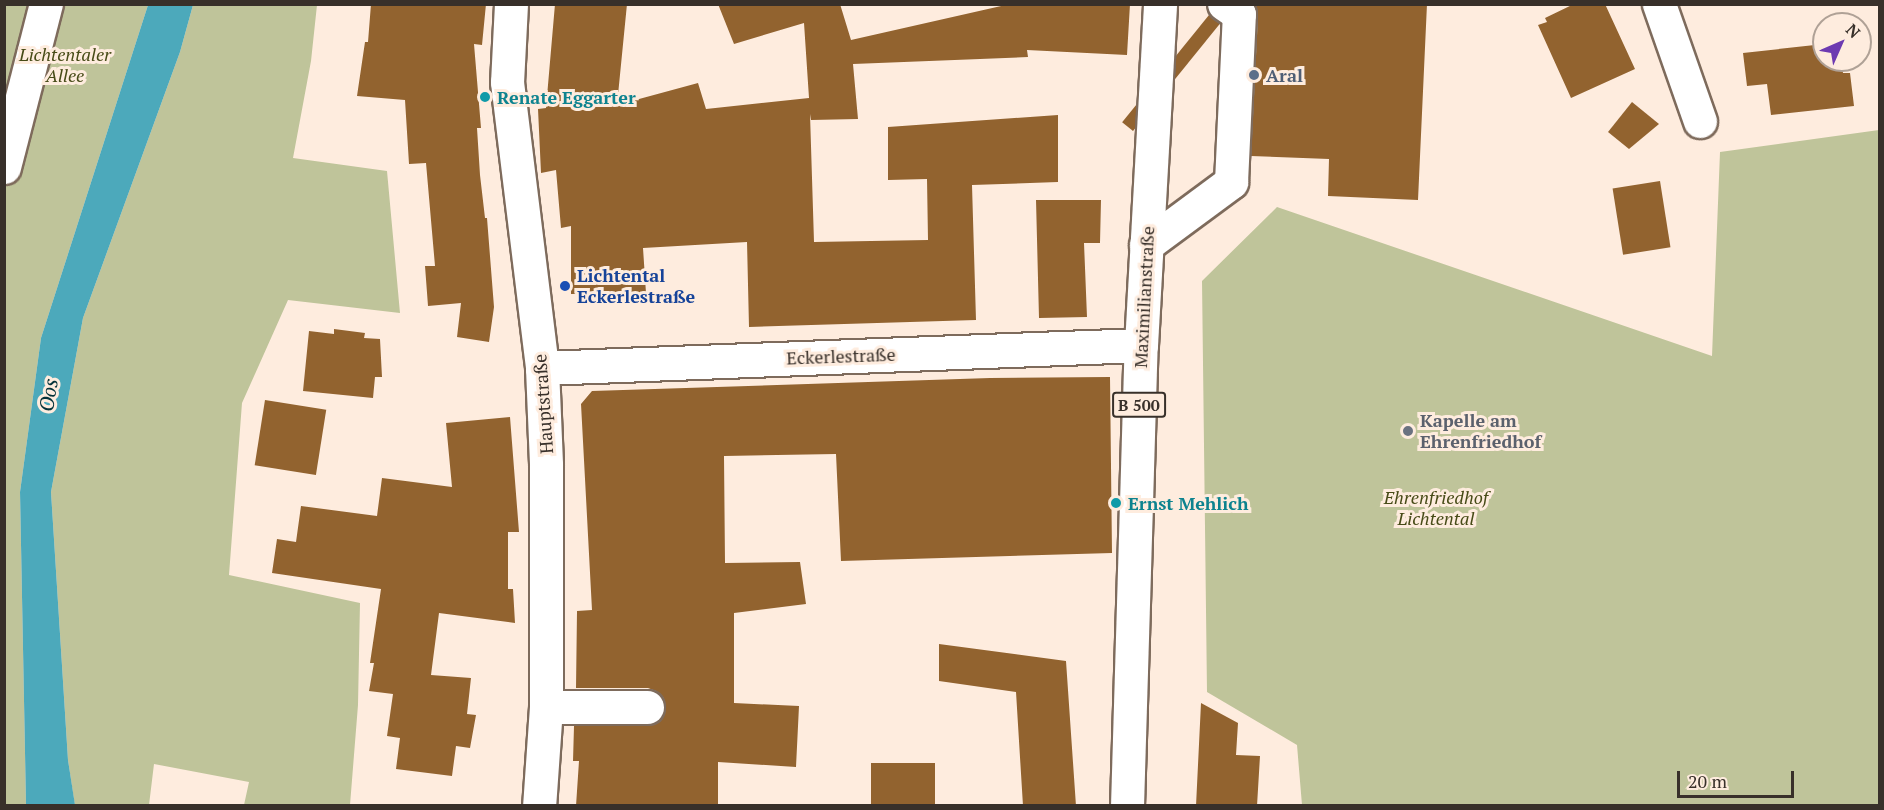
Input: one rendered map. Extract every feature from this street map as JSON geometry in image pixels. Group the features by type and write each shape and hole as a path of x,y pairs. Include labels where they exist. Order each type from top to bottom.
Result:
{"main road":[{"path":"4,167 46,4"},
{"name":"Hauptstraße","path":"511,4 507,82 542,368 546,465 546,707 539,806"},
{"name":"Maximilianstraße","path":"1128,806 1140,345 1160,4"},
{"path":"1146,245 1231,182 1239,14 1224,4"},
{"path":"1659,4 1700,121"},
{"name":"Eckerlestraße","path":"542,368 1140,345"},
{"path":"546,707 647,707"}],"green space":[{"name":"Lichtentaler Allee","path":"5,5 148,5 41,338 20,492 26,805 5,806"},
{"path":"193,5 317,5 311,61 293,158 387,171 400,313 288,300 242,403 229,575 360,603 358,705 350,805 244,805 249,782 154,764 149,805 75,806 68,760 51,492 83,318 180,52"},
{"name":"Ehrenfriedhof Lichtental","path":"1879,130 1879,805 1302,805 1297,745 1207,692 1202,281 1277,207 1712,356 1720,152"}],"water":[{"name":"Oos","path":"148,5 193,5 180,52 83,318 51,492 68,760 75,805 26,805 20,492 41,338"}],"building":[{"path":"371,4 486,4 482,45 474,44 481,128 477,128 480,175 485,218 487,218 494,307 489,342 457,337 461,303 428,306 425,266 435,266 426,163 409,164 405,100 357,96 365,42 368,42"},
{"path":"555,4 627,4 617,105 698,83 706,109 809,98 804,23 734,44 718,4 840,4 851,40 1010,4 1130,4 1127,55 1027,50 1028,57 853,64 858,119 811,120 810,114 814,242 928,240 927,179 888,180 888,127 1058,115 1058,182 972,185 976,320 749,327 747,242 643,248 646,293 571,294 571,226 561,228 556,170 541,173 538,109 546,108"},
{"path":"1255,4 1427,4 1418,200 1328,196 1329,159 1251,156 1258,15"},
{"path":"1574,4 1605,4 1635,69 1571,98 1538,25 1547,22 1545,18"},
{"path":"1209,15 1220,24 1133,131 1122,122"},
{"path":"1812,45 1812,72 1850,73 1854,106 1771,115 1767,84 1747,86 1743,53"},
{"path":"1632,102 1659,124 1629,149 1608,132"},
{"path":"1660,181 1670,247 1623,255 1613,189"},
{"path":"1036,200 1101,200 1100,243 1084,243 1087,317 1039,318"},
{"path":"334,329 365,333 364,338 380,339 382,377 375,377 373,398 303,391 309,331 334,334"},
{"path":"1110,377 1112,553 841,561 836,454 724,456 725,563 800,562 806,604 734,613 734,703 799,706 796,767 718,762 718,806 576,806 579,761 573,761 574,726 648,726 657,723 666,708 663,697 648,688 576,688 577,611 592,610 581,404 592,391 990,378"},
{"path":"265,400 326,410 316,475 255,465"},
{"path":"510,417 519,532 508,532 508,589 513,589 515,623 439,613 431,675 471,678 467,714 476,715 470,748 456,746 452,776 396,769 400,738 387,736 393,694 369,691 374,663 370,663 381,589 272,573 277,539 296,542 301,506 377,516 382,478 452,487 446,423"},
{"path":"939,644 1066,661 1076,806 1023,806 1016,692 939,681"},
{"path":"1201,703 1238,723 1236,755 1260,756 1257,806 1196,806"},
{"path":"871,763 935,763 935,806 871,806"}],"place":[{"name":"Aral","path":"1254,75"},
{"name":"Renate Eggarter","path":"485,97"},
{"name":"Lichtental Eckerlestraße","path":"565,286"},
{"name":"Kapelle am Ehrenfriedhof","path":"1408,431"},
{"name":"Ernst Mehlich","path":"1116,503"}]}
